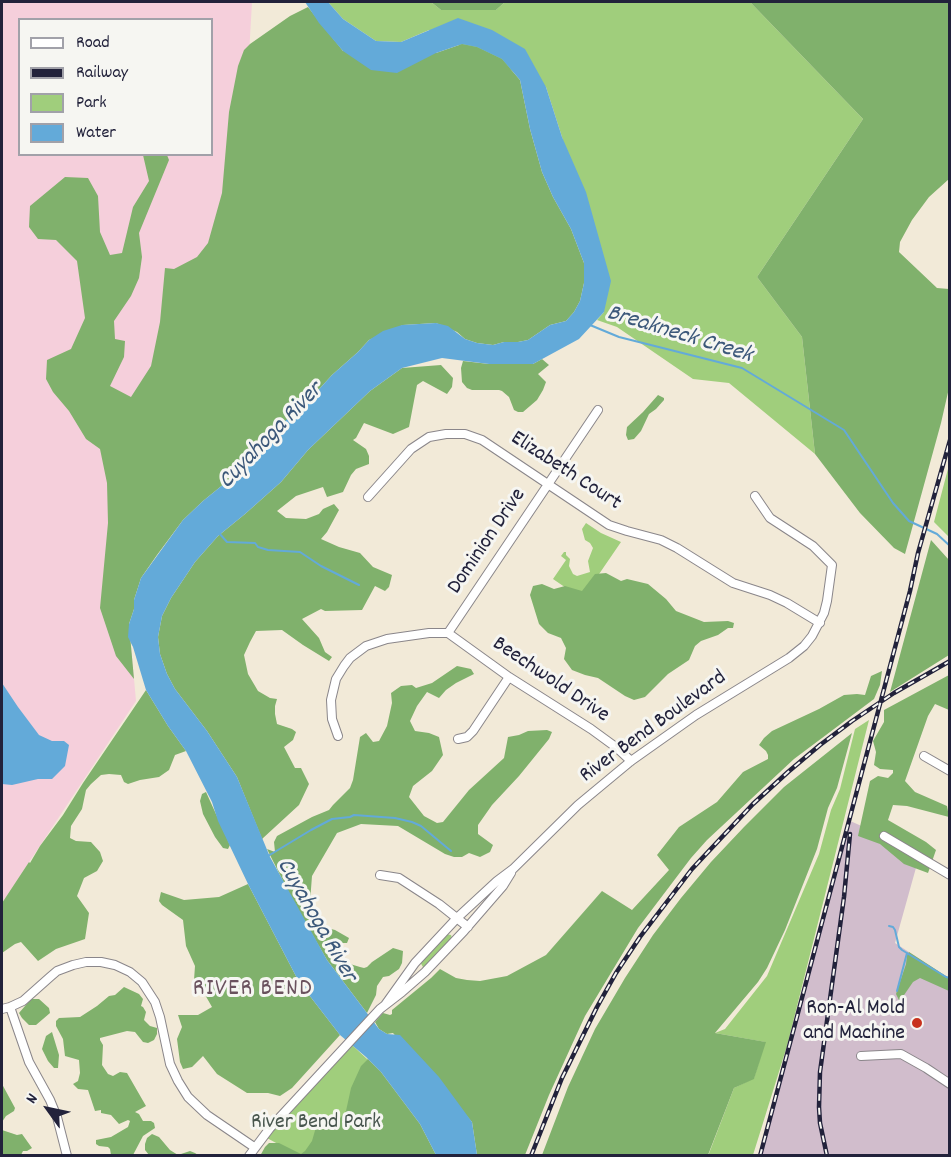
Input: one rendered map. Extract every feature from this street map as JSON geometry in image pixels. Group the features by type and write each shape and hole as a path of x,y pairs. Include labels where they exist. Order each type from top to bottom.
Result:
{"street":[{"name":"Dominion Drive","path":"448,633 598,410"},
{"name":"Elizabeth Court","path":"368,497 411,449 429,437 465,434 482,440 609,525 661,540 733,583 770,595 820,623"},
{"path":"755,495 770,518 813,546 832,565 827,601 820,623"},
{"name":"River Bend Boulevard","path":"249,1155 270,1128 382,1007 416,963 457,918 513,869 574,808 631,761 696,716 789,658 804,646 820,623"},
{"path":"338,736 332,719 331,700 336,679 350,658 366,646 387,639 429,633 448,633"},
{"name":"Beechwold Drive","path":"448,633 510,677 591,729 631,761"},
{"path":"458,739 467,737 473,731 510,677"},
{"path":"924,756 950,771"},
{"path":"884,836 950,875"},
{"name":"River Bend Boulevard","path":"382,1007 425,972 468,927 503,886 513,869"},
{"path":"380,875 399,878 439,904 468,927"},
{"path":"68,1155 54,1107 29,1062 6,1008 29,996 57,972 79,963 95,962 115,965 130,972 142,982 155,1002 170,1064 177,1081 188,1097 207,1115 254,1147"},
{"path":"861,1056 901,1054 950,1084"}],"shaded area":[{"path":"2,2 252,2 239,230 116,481 136,701 2,903"},
{"path":"848,820 884,836 919,857 895,943 949,978 949,1155 760,1156"}],"green space":[{"path":"328,2 431,2 441,10 496,10 505,2 750,2 863,119 757,277 802,337 815,454 729,383 693,379 617,327 597,320 604,312 562,137 546,87 429,30 401,42 376,41 343,19"},
{"path":"431,2 505,2 496,10 441,10"},
{"path":"750,2 949,2 949,179 929,197 912,220 900,242 899,252 937,288 949,289 949,388 905,554 894,548 860,513 815,454 802,337 757,277 863,119"},
{"path":"308,7 343,51 436,53 462,44 477,47 502,59 520,80 542,172 571,229 584,263 584,283 580,301 566,321 550,325 528,340 518,342 493,345 477,343 436,323 403,325 369,340 262,445 246,466 183,520 141,578 129,624 134,679 116,656 100,608 108,523 107,483 100,449 86,439 46,379 47,360 71,349 85,318 77,261 56,240 38,239 29,227 30,206 65,177 88,178 98,196 100,232 110,255 122,253 133,207 149,181 143,156 167,156 169,160 139,233 142,257 139,278 131,296 114,321 115,339 125,341 124,357 110,386 131,397 151,366 160,322 165,268 174,269 197,257 208,243 222,193 229,112 238,66 244,50 290,16"},
{"path":"542,359 549,365 538,374 546,382 537,400 523,412 514,410 509,397 502,391 472,390 462,382 463,361 489,364 533,364"},
{"path":"441,365 453,378 452,387 447,394 423,381 417,385 409,427 393,434 364,423 353,440 366,449 369,464 356,469 343,492 327,497 323,487 296,496 277,511 286,518 306,519 334,504 339,510 321,539 360,553 373,567 392,575 389,587 385,591 375,586 362,610 325,611 321,609 302,619 319,638 325,652 332,657 329,661 282,630 256,631 250,642 244,655 248,674 258,691 277,699 275,714 277,724 296,732 293,740 284,747 295,768 301,768 309,784 299,805 262,839 237,777 207,731 175,689 167,674 160,654 158,637 162,616 195,562 218,536 281,482 308,450 370,391 402,368"},
{"path":"658,395 664,400 649,414 641,431 634,439 628,440 627,427"},
{"path":"949,465 949,537 934,522"},
{"path":"586,523 621,542 584,596 572,592 553,579 566,560 561,556 564,552 570,559 569,566 573,574 577,576 590,572 588,561 593,548 585,540 582,529"},
{"path":"931,540 949,560 949,655 890,692"},
{"path":"606,573 621,581 627,579 648,584 676,611 704,622 728,621 734,623 733,628 728,628 718,635 701,641 695,646 689,660 668,674 645,697 634,700 598,678 572,670 564,659 566,648 561,638 548,633 539,624 530,595 533,586 542,584 554,589 565,586 582,591 595,574"},
{"path":"457,666 471,669 474,674 456,683 439,698 427,692 410,721 415,731 439,737 443,755 432,771 413,786 409,797 424,816 437,823 443,822 469,790 504,758 508,737 528,731 552,732 549,739 492,805 478,825 478,834 493,845 490,852 480,857 469,853 462,857 445,854 398,826 361,824 337,833 312,876 309,915 315,926 335,930 349,938 347,943 338,943 339,955 350,964 360,967 367,967 393,948 403,951 399,969 383,977 377,986 376,995 367,1013 327,960 294,903 267,849 275,852 274,842 277,836 329,810 350,788 360,737 366,733 373,742 379,741 387,726 392,703 391,693 401,686 412,685 416,688 432,683"},
{"path":"882,671 880,685 874,699 794,759 707,840 638,928 585,1016 525,1155 477,1155 472,1122 393,1033 387,1034 379,1029 375,1022 383,1013 392,1014 392,1010 440,969 456,978 480,981 507,976 546,955 602,891 632,910 669,870 657,855 679,827 717,802 743,772 768,759 766,751 759,745 764,738 772,731 844,695 865,695 871,676"},
{"path":"949,675 949,710 935,704 928,716 905,781 915,792 947,806 949,817 907,806 893,805 888,820 936,850 928,873 904,864 880,844 858,836 870,781 878,776 888,778 893,773 893,770 880,769 874,765 876,752 873,741 884,722 884,710"},
{"path":"146,690 186,751 175,755 169,770 159,777 128,784 124,782 121,775 101,775 86,790 82,809 71,826 70,838 76,841 91,842 100,852 103,861 97,871 84,878 77,896 89,913 85,939 56,949 38,961 21,942 2,953 2,903"},
{"path":"869,720 787,1046 753,1155 708,1156 734,1088 754,1078 765,1042 715,1033 725,1029 767,976 819,854 831,810 840,789 855,729"},
{"path":"852,733 817,849 785,930 758,982 715,1033 766,1042 754,1079 734,1088 708,1155 542,1155 568,1087 595,1029 653,935 711,862 744,827 784,787"},
{"path":"206,792 230,845 228,849 223,848 215,837 203,814 200,801 202,794"},
{"path":"248,884 299,982 340,1035 292,1088 280,1096 268,1093 247,1093 217,1074 203,1056 192,1067 183,1069 180,1062 177,1039 182,1027 178,1015 198,1015 212,1007 194,980 195,966 186,946 183,920 162,905 159,901 161,892 184,900 219,897"},
{"path":"446,934 451,935 452,938 426,967 423,967 420,962"},
{"path":"909,952 949,978 949,991 920,978 913,982 899,1000 896,994"},
{"path":"124,987 139,994 143,999 141,1006 146,1012 144,1020 150,1026 157,1028 157,1034 154,1040 148,1043 143,1042 135,1032 127,1031 100,1038 103,1045 102,1065 108,1074 113,1076 120,1072 127,1073 146,1106 135,1112 143,1121 154,1123 155,1128 143,1136 133,1155 111,1155 108,1147 99,1146 96,1140 111,1137 128,1127 130,1121 119,1124 111,1115 101,1113 101,1110 95,1111 88,1090 78,1089 73,1084 78,1081 80,1073 79,1060 65,1056 63,1039 56,1026 56,1021 59,1018 80,1017"},
{"path":"31,999 39,999 49,1008 50,1013 36,1025 29,1025 19,1013"},
{"path":"52,1032 59,1055 58,1068 54,1068 48,1061 42,1049 46,1036"},
{"name":"River Bend Park","path":"352,1045 381,1072 328,1155 298,1155 267,1138"},
{"path":"368,1059 381,1072 420,1124 436,1155 260,1156 269,1143 279,1143 301,1154 305,1151 312,1141 316,1127 335,1124 346,1111 351,1088 361,1066"},
{"path":"2,1084 15,1108 2,1122"},
{"path":"2,1130 17,1135 22,1134 32,1148 23,1151 21,1155 2,1155"},
{"path":"152,1134 159,1137 170,1150 178,1155 149,1155 145,1150 145,1144 147,1138"},
{"path":"190,1151 198,1155 178,1155"}],"water":[{"name":"Cuyahoga River","path":"305,2 328,2 343,19 376,41 401,42 458,18 492,30 525,49 546,87 562,137 586,192 611,281 604,312 579,339 533,364 489,364 442,358 402,368 370,391 308,450 281,482 218,536 195,562 162,616 158,637 160,654 167,674 175,689 207,731 237,777 270,857 327,960 379,1029 387,1034 400,1035 439,1077 472,1122 477,1155 436,1155 420,1124 381,1072 340,1035 299,982 248,884 218,821 212,802 186,751 146,690 128,637 134,600 141,578 183,520 246,466 285,421 369,340 383,331 402,325 436,323 448,326 465,339 477,343 493,345 518,342 528,340 550,325 566,321 580,301 584,283 584,263 571,229 542,172 520,80 502,59 477,47 462,44 436,53 397,73 371,70 343,51 319,23"},
{"path":"2,683 39,735 52,741 64,741 69,745 65,766 52,779 38,779 12,785 2,784"}],"waterway":[{"name":"Breakneck Creek","path":"590,325 619,337 742,368 844,430 893,503 909,521 937,534 950,546"},
{"path":"219,533 227,542 255,543 258,547 268,550 300,552 321,566 359,585"},
{"name":"Cuyahoga River","path":"268,856 332,819 354,815 395,818 412,822 421,826 451,851"},
{"path":"889,926 895,930 899,947 902,950 950,978"},
{"path":"897,991 907,953"}],"railway":[{"path":"760,1156 910,591 918,553 950,440"},
{"path":"531,1156 562,1078 616,973 640,937 692,869 753,804 820,745 894,693 950,661"},
{"path":"827,1156 820,1123 820,1072 844,897 850,834"}],"place":[{"name":"Ron-Al Mold and Machine","path":"917,1023"}],"district":[{"name":"RIVER BEND","path":"253,991"}]}
